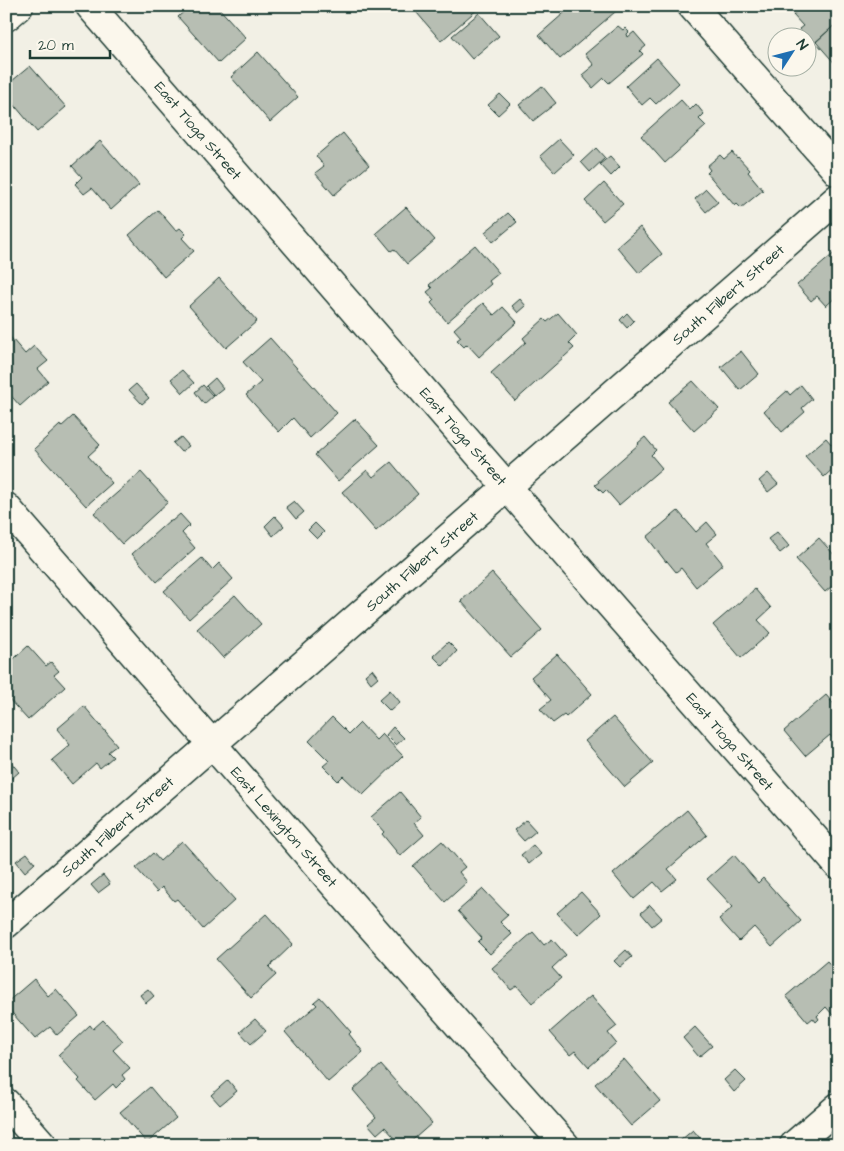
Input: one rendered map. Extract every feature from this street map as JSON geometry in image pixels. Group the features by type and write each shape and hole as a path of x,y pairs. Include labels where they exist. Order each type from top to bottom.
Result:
{"street":[{"path":"6,17 19,6"},
{"name":"East Tioga Street","path":"90,6 838,865"},
{"path":"692,6 838,172"},
{"name":"South Filbert Street","path":"6,924 212,743 508,488 838,198"},
{"name":"East Lexington Street","path":"6,507 326,875 565,1145"},
{"path":"6,1103 44,1145"},
{"path":"794,1145 838,1107"}],"building":[{"path":"190,6 217,6 246,38 219,63 178,17"},
{"path":"411,6 480,6 480,7 441,41"},
{"path":"572,6 622,6 560,59 539,35"},
{"path":"803,6 832,6 838,16 838,22 816,41 816,28 800,28 803,26 793,15"},
{"path":"479,13 499,36 472,59 452,36"},
{"path":"838,22 838,67 816,42"},
{"path":"618,26 623,30 625,28 629,32 627,34 628,37 634,32 646,46 640,51 643,54 609,83 604,78 593,88 582,75 594,65 585,54"},
{"path":"258,52 298,97 270,122 231,77"},
{"path":"657,58 679,83 656,104 650,98 642,105 626,86"},
{"path":"30,66 66,107 37,132 6,95 6,86"},
{"path":"542,86 556,103 533,121 519,105"},
{"path":"500,94 510,104 498,115 488,105"},
{"path":"681,100 690,110 696,104 704,114 699,119 706,126 665,163 641,136"},
{"path":"343,133 369,165 334,195 315,173 324,166 316,156"},
{"path":"559,139 574,155 555,172 540,156"},
{"path":"100,141 139,185 111,210 92,188 84,194 75,184 82,177 72,166"},
{"path":"596,148 605,158 590,172 581,162"},
{"path":"732,152 750,170 748,172 763,190 741,208 737,204 735,206 707,173 710,170 707,166 720,155 724,159"},
{"path":"610,156 620,167 611,176 600,164"},
{"path":"604,183 623,204 603,221 585,201"},
{"path":"706,189 718,202 706,212 695,199"},
{"path":"406,207 435,240 407,264 394,249 391,251 376,233"},
{"path":"158,210 176,231 180,228 186,234 182,238 194,251 164,277 129,235"},
{"path":"508,213 517,222 493,242 485,232"},
{"path":"640,227 662,254 639,273 617,247"},
{"path":"475,245 499,273 489,281 491,284 447,322 431,303 434,300 427,292 432,288 429,285"},
{"path":"838,250 838,295 826,306 817,296 811,301 797,285"},
{"path":"219,278 257,321 226,348 189,306"},
{"path":"520,299 526,306 518,313 512,306"},
{"path":"483,303 494,315 503,307 517,322 479,357 467,344 464,347 457,340 461,337 454,329"},
{"path":"558,313 577,335 569,343 574,348 515,401 491,373 526,342 523,338 544,319 547,322"},
{"path":"627,313 634,321 627,328 620,320"},
{"path":"6,332 25,354 34,346 48,361 38,369 48,381 20,406 6,390"},
{"path":"270,338 337,413 310,438 293,418 279,432 246,395 261,382 243,362"},
{"path":"741,351 759,374 740,390 721,367"},
{"path":"182,370 194,383 183,393 171,379"},
{"path":"215,378 223,388 214,395 206,386"},
{"path":"693,381 719,409 694,431 668,402"},
{"path":"136,384 149,398 142,404 129,390"},
{"path":"203,385 213,396 204,404 195,392"},
{"path":"801,385 812,399 802,408 805,412 782,432 764,411 787,391 790,395"},
{"path":"73,416 100,445 88,456 112,483 86,506 34,449 60,425 61,427"},
{"path":"355,419 379,445 338,481 315,455"},
{"path":"181,437 189,446 181,452 173,443"},
{"path":"645,437 656,450 651,455 662,468 619,505 606,490 603,493 595,485 599,482 598,480"},
{"path":"826,438 838,452 838,464 824,477 805,456"},
{"path":"391,462 418,494 376,531 342,492 367,470 373,477"},
{"path":"141,472 168,502 122,544 94,513"},
{"path":"768,473 778,484 768,492 759,481"},
{"path":"294,501 304,512 296,519 286,507"},
{"path":"678,511 696,532 707,522 717,534 706,543 723,564 696,587 681,568 676,572 666,562 647,537"},
{"path":"180,514 190,525 182,533 195,548 157,582 132,554 170,520 172,521"},
{"path":"275,516 284,526 273,536 265,526"},
{"path":"315,523 324,532 317,539 308,530"},
{"path":"777,532 789,546 780,553 768,539"},
{"path":"819,538 838,559 838,581 825,592 796,559"},
{"path":"202,558 212,570 219,563 233,579 189,619 164,591"},
{"path":"492,573 542,630 511,657 461,601"},
{"path":"755,589 771,608 758,620 770,633 741,658 713,625"},
{"path":"235,595 261,624 223,658 197,629"},
{"path":"448,642 457,651 443,666 433,656"},
{"path":"28,646 46,666 51,662 59,671 54,675 65,687 28,720 6,696 6,666"},
{"path":"557,654 592,694 566,717 564,715 553,723 540,709 551,700 531,677"},
{"path":"372,669 378,677 371,683 365,675"},
{"path":"390,690 400,702 390,711 379,700"},
{"path":"826,695 838,709 838,735 833,739 830,735 805,756 784,731"},
{"path":"84,706 117,745 108,752 113,757 100,768 96,763 72,784 52,760 70,745 57,729"},
{"path":"332,717 349,734 360,723 376,740 382,734 403,756 363,795 343,776 338,781 323,766 329,761 309,741"},
{"path":"613,717 653,763 625,787 585,741"},
{"path":"393,727 404,738 396,745 386,735"},
{"path":"10,761 19,772 11,779 6,773 6,765"},
{"path":"400,792 421,817 414,823 424,835 400,856 371,817"},
{"path":"687,810 707,835 668,869 677,879 662,891 654,882 634,899 613,874"},
{"path":"526,820 536,831 524,841 514,830"},
{"path":"182,841 235,900 203,929 177,899 174,901 162,887 157,892 136,868 153,853 160,861"},
{"path":"442,841 465,867 459,872 467,882 445,902 413,866"},
{"path":"533,845 541,854 529,864 521,855"},
{"path":"27,853 35,863 25,872 16,861"},
{"path":"734,855 758,883 763,878 801,921 772,947 754,927 739,941 719,919 733,907 707,879"},
{"path":"103,875 110,884 98,893 91,885"},
{"path":"483,889 508,915 500,922 512,934 490,954 478,942 482,938 458,911"},
{"path":"581,892 601,914 578,935 557,913"},
{"path":"650,905 662,918 652,926 641,913"},
{"path":"266,914 293,944 269,967 276,975 251,998 216,959"},
{"path":"533,932 544,945 552,939 566,955 552,968 561,978 532,1003 517,986 511,990 492,968"},
{"path":"626,950 632,957 620,967 614,961"},
{"path":"827,961 836,971 838,970 838,1021 826,1007 817,1016 819,1019 816,1022 813,1018 808,1022 786,996"},
{"path":"34,979 48,996 56,989 79,1016 57,1035 50,1027 35,1039 6,1006 6,1003"},
{"path":"148,989 154,996 146,1003 140,995"},
{"path":"591,996 617,1026 608,1033 616,1043 589,1067 575,1051 570,1055 550,1032"},
{"path":"320,997 351,1032 349,1034 363,1052 328,1082 285,1032 317,1005 314,1002"},
{"path":"255,1019 266,1031 251,1044 240,1032"},
{"path":"103,1020 123,1041 113,1050 130,1068 122,1075 125,1079 116,1088 113,1084 95,1100 78,1081 80,1079 58,1055 90,1025 93,1029"},
{"path":"695,1027 712,1046 699,1057 683,1038"},
{"path":"624,1059 660,1101 631,1126 595,1084"},
{"path":"381,1065 432,1123 407,1145 401,1145 385,1127 377,1134 368,1124 376,1117 353,1090"},
{"path":"735,1070 746,1081 734,1092 724,1080"},
{"path":"228,1080 237,1091 220,1105 211,1095"},
{"path":"150,1087 176,1118 147,1143 120,1112"},
{"path":"693,1130 706,1145 675,1145"}]}
